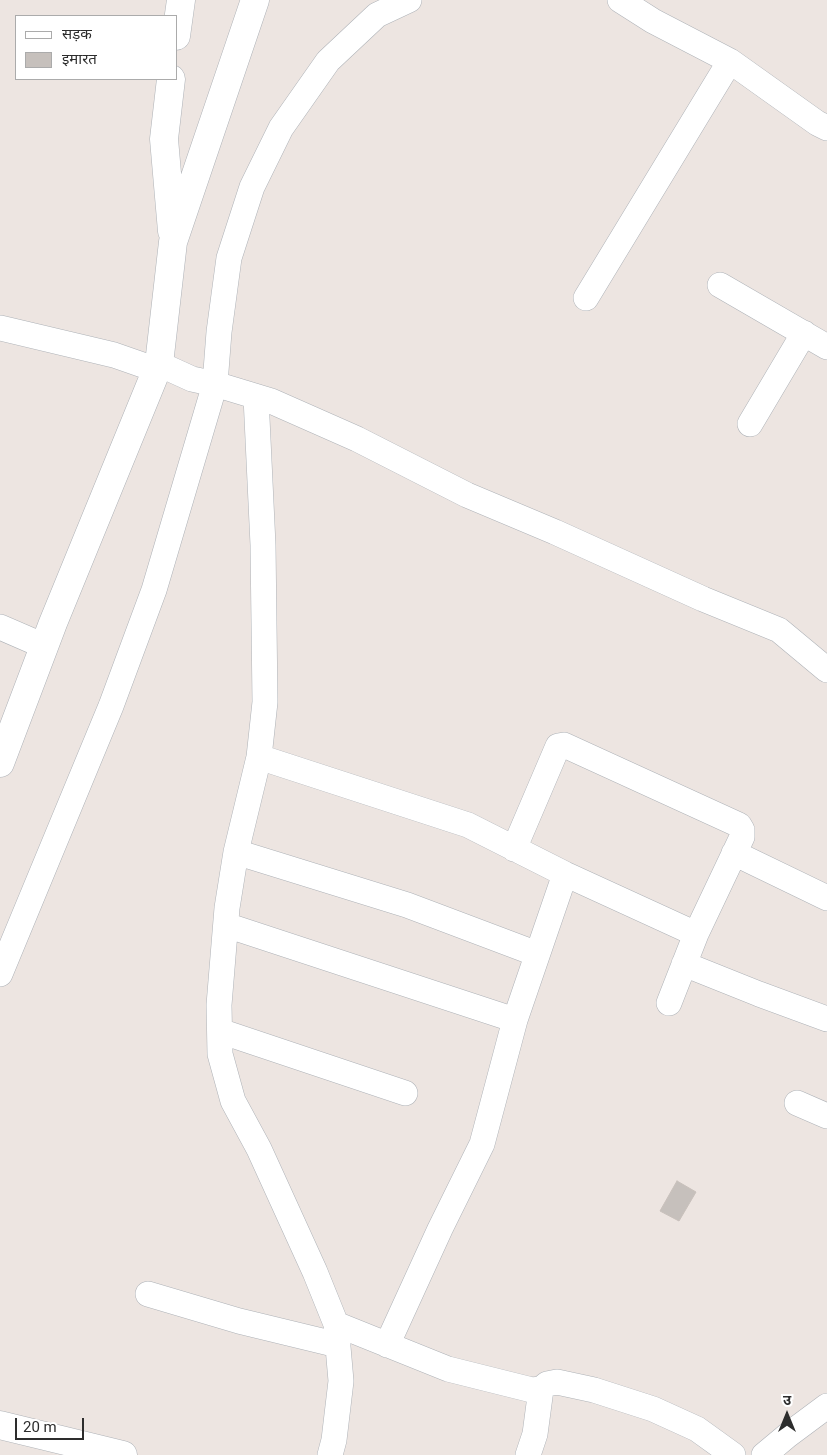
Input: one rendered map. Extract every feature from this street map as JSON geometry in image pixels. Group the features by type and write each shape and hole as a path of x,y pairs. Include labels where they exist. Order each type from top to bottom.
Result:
{"street":[{"path":"178,22 181,0"},
{"path":"0,763 44,646 158,367 173,242 254,0"},
{"path":"0,974 107,715 154,590 215,384 219,332 229,258 252,187 281,128 328,61 377,15 409,0"},
{"path":"620,0 653,21 730,61 817,123 827,128"},
{"path":"586,298 730,61"},
{"path":"171,80 164,139 173,242"},
{"path":"720,285 827,347"},
{"path":"0,328 114,355 271,401 357,439 467,494 703,599 779,630 827,670"},
{"path":"750,424 804,333"},
{"path":"256,397 263,545 266,702 259,757 236,852 226,925 219,1005 220,1054 234,1101 259,1149 315,1272 337,1334 341,1381 334,1440 330,1455"},
{"path":"0,627 44,646"},
{"path":"514,849 558,746 564,745 739,825 742,830 742,837 696,934 669,1003"},
{"path":"259,757 468,826 565,874 696,934"},
{"path":"236,852 406,905 537,954"},
{"path":"734,854 827,898"},
{"path":"387,1344 482,1144 515,1020 565,874"},
{"path":"226,925 515,1020"},
{"path":"684,964 827,1019"},
{"path":"220,1031 405,1093"},
{"path":"797,1103 827,1116"},
{"path":"148,1294 239,1321 337,1334 387,1344 448,1369 532,1390 541,1389 547,1384 557,1382 594,1390 653,1408 697,1429 733,1455"},
{"path":"528,1455 535,1434 541,1389"},
{"path":"764,1455 827,1406"},
{"path":"0,1425 109,1453"}],"building":[{"path":"677,1181 696,1192 679,1221 660,1211"}]}
